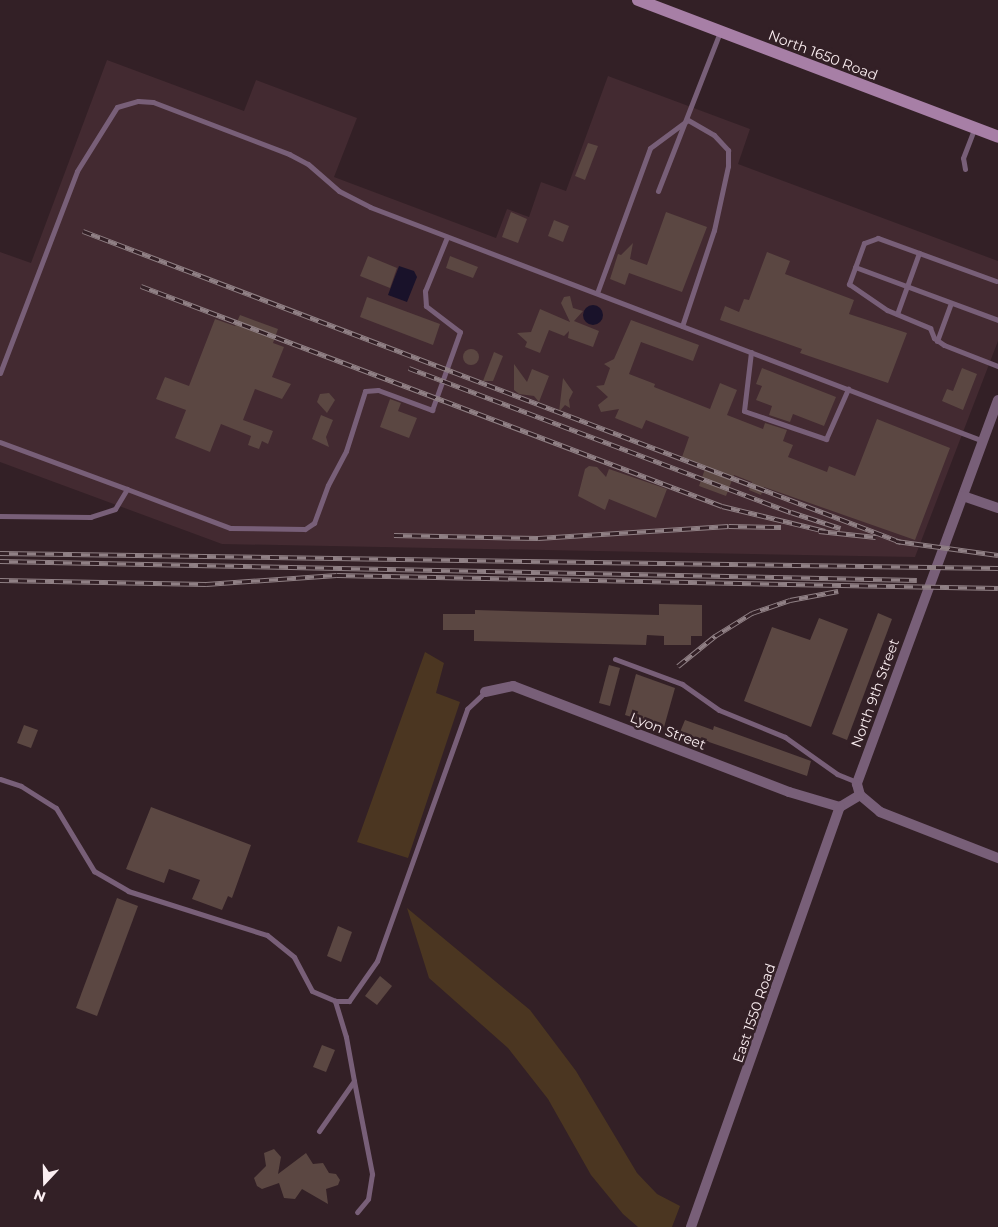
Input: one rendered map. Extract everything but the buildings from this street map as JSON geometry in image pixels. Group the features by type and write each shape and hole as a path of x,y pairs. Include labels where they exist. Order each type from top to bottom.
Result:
{"street":[{"name":"North 1650 Road","path":"638,0 998,137"},
{"name":"North 9th Street","path":"860,796 858,782 998,400"},
{"path":"963,496 998,508"},
{"name":"Lyon Street","path":"485,692 506,687 519,688 789,792 840,807"},
{"path":"840,807 860,796 880,812 998,858"},
{"name":"East 1550 Road","path":"692,1227 840,807"}],"lane":[{"path":"658,191 688,120 720,31"},
{"path":"0,373 76,171 117,107 153,102 289,154 308,164 339,192 370,207 983,441"},
{"path":"597,294 650,148 688,120"},
{"path":"682,326 714,230 728,166 728,150 714,135 688,120"},
{"path":"965,169 963,158 974,128"},
{"path":"0,442 230,528 305,529 314,523 328,485 346,451 365,391 378,390 432,410 460,332 426,306 425,291 447,237"},
{"path":"996,281 878,238 864,244 849,284 852,289 897,314 930,328 937,341 998,366"},
{"path":"897,314 919,253"},
{"path":"855,267 998,320"},
{"path":"937,341 951,303"},
{"path":"751,352 744,411 826,439 848,389"},
{"path":"0,516 91,517 115,509 127,489"},
{"path":"615,659 682,684 719,710 785,737 837,774 858,782"},
{"path":"0,779 21,786 56,808 94,871 128,891 267,935 294,957 312,991 335,1001 348,1001 377,961 467,709 485,692"},
{"path":"335,1001 346,1036 372,1174 368,1198 357,1212"},
{"path":"319,1131 354,1081"}],"shaded area":[{"path":"107,60 244,111 256,80 357,118 334,177 496,238 507,209 529,217 541,182 566,191 608,76 750,129 738,164 998,261 998,341 915,557 222,544 0,462 0,252 31,263"},
{"path":"399,266 414,271 417,277 407,302 388,295"},
{"path":"593,305 600,308 603,315 600,322 593,325 586,322 583,315 586,308"},
{"path":"425,652 444,663 436,693 460,702 408,858 357,842"},
{"path":"407,908 530,1010 576,1071 637,1173 657,1194 680,1206 672,1227 638,1227 623,1214 591,1175 548,1099 508,1048 429,978"}],"railway":[{"path":"83,231 901,542"},
{"path":"141,286 722,506 825,531"},
{"path":"409,368 791,512 840,528"},
{"path":"394,535 538,538 729,526 781,527"},
{"path":"819,531 876,537"},
{"path":"896,541 998,555"},
{"path":"0,553 998,568"},
{"path":"0,561 917,580"},
{"path":"0,580 206,584 337,575 998,588"},
{"path":"678,666 715,636 752,613 790,600 838,591"}]}
